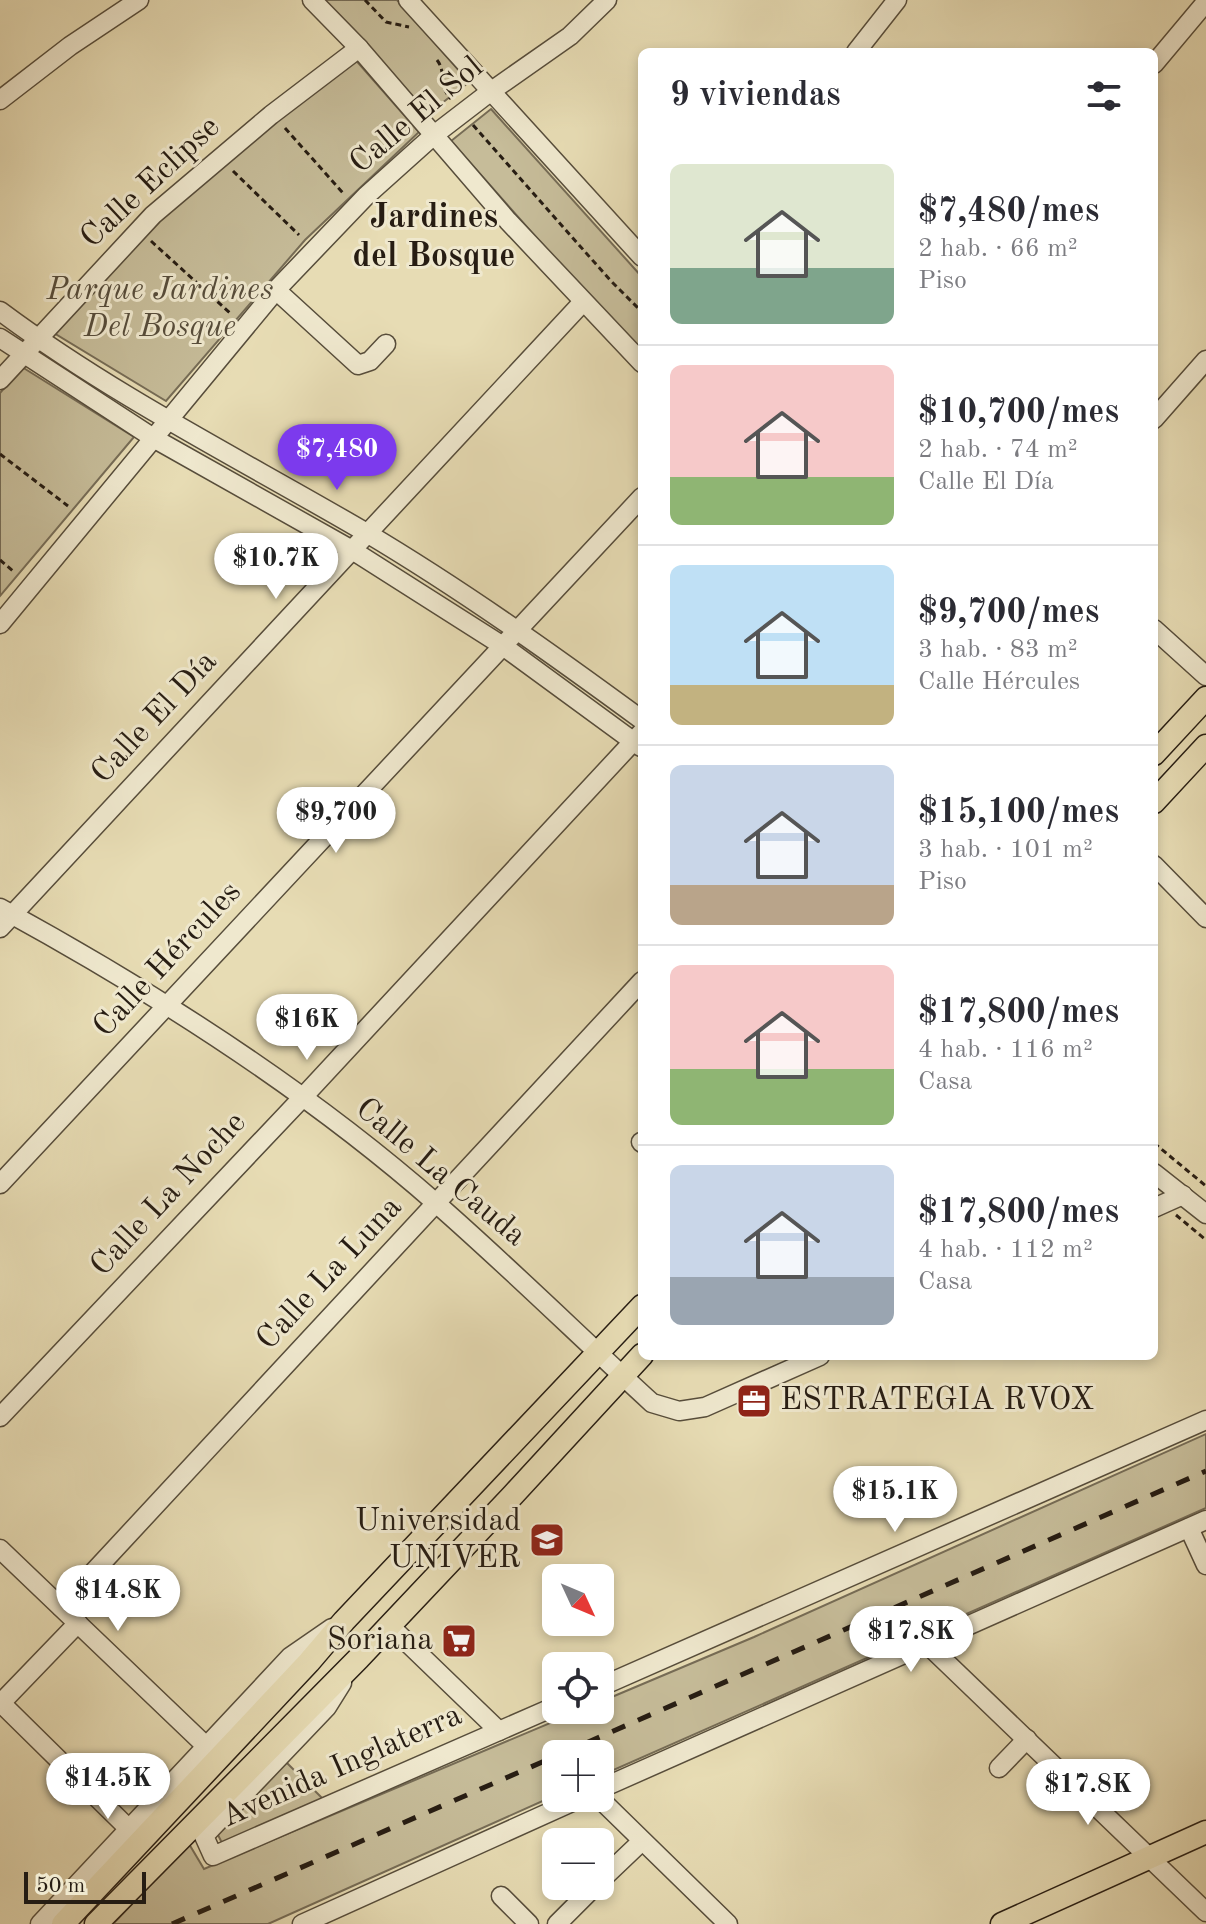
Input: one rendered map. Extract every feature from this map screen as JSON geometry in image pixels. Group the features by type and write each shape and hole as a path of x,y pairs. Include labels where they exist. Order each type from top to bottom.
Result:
{"main road":[{"path":"1158,750 1206,698"},
{"path":"1158,798 1206,746"},
{"path":"63,1924 638,1310"},
{"path":"96,1924 359,1658 638,1359"},
{"path":"1002,1924 1206,1832"}],"street":[{"path":"0,100 70,46 139,0"},
{"path":"312,0 359,48 582,303 638,359"},
{"path":"408,0 638,253"},
{"name":"Calle El Sol","path":"0,624 276,290 366,196 434,135 570,36 607,0"},
{"path":"859,48 897,0"},
{"path":"1158,59 1206,2"},
{"name":"Calle Eclipse","path":"0,380 153,215 271,115 359,48"},
{"path":"276,290 358,365 370,361 386,344"},
{"name":"Calle El Día","path":"4,917 582,303"},
{"path":"0,311 37,339 169,421 367,534 517,630 638,717"},
{"path":"0,338 155,439 352,550 503,646 638,739"},
{"path":"1158,414 1206,360"},
{"name":"Calle Hércules","path":"0,1184 638,501"},
{"path":"1158,633 1206,676"},
{"name":"Calle La Noche","path":"0,1417 638,741"},
{"path":"1158,869 1206,918"},
{"name":"Calle La Cauda","path":"4,917 66,943 167,1005 303,1097 436,1203 652,1403 665,1409 705,1407 811,1360"},
{"name":"Calle La Luna","path":"61,1607 638,985"},
{"path":"1158,1176 1206,1214"},
{"path":"1158,1206 1183,1195"},
{"path":"614,1681 1206,1420"},
{"path":"614,1783 1197,1524 1206,1565"},
{"path":"0,1549 206,1746"},
{"path":"40,1924 290,1657 344,1621"},
{"path":"78,1623 0,1703 129,1829"},
{"path":"389,1625 499,1731"},
{"path":"927,1644 1206,1912"},
{"name":"Avenida Inglaterra","path":"359,1658 327,1707 204,1836 213,1856 542,1712"},
{"path":"999,1768 1027,1739"},
{"path":"302,1924 550,1812"},
{"path":"613,1812 728,1924"},
{"path":"614,1868 642,1841"},
{"path":"501,1896 529,1924"},
{"path":"557,1924 581,1900"}],"path":[{"path":"365,0 386,22 408,26 416,35"},
{"path":"432,54 441,64 443,90 451,99"},
{"path":"471,122 638,308"},
{"path":"281,124 343,193"},
{"path":"229,167 299,235"},
{"path":"146,237 231,314"},
{"path":"0,454 68,506"},
{"path":"0,560 13,571"},
{"path":"1158,1146 1206,1186"},
{"path":"1158,1206 1206,1240"}],"green space":[{"path":"323,0 397,0 469,82 428,114 355,31"},
{"name":"Parque Jardines Del Bosque","path":"353,57 419,132 305,240 166,401 49,330 150,227"},
{"path":"491,109 638,273 638,346 589,297 451,141"},
{"path":"22,367 134,437 0,596 0,393"},
{"path":"1206,1434 1206,1508 614,1770 614,1740 542,1740 542,1801 268,1924 113,1924 189,1844 204,1869 548,1724 614,1724 614,1696 754,1637"},
{"path":"286,1762 323,1799 222,1843 217,1833"}],"railway":[{"path":"593,1740 1206,1471"},
{"path":"172,1924 542,1762"}],"place":[{"name":"ESTRATEGIA RVOX","path":"754,1401"},
{"name":"Universidad UNIVER","path":"547,1540"},
{"name":"Soriana","path":"459,1641"}],"district":[{"name":"Jardines del Bosque","path":"434,238"}]}
